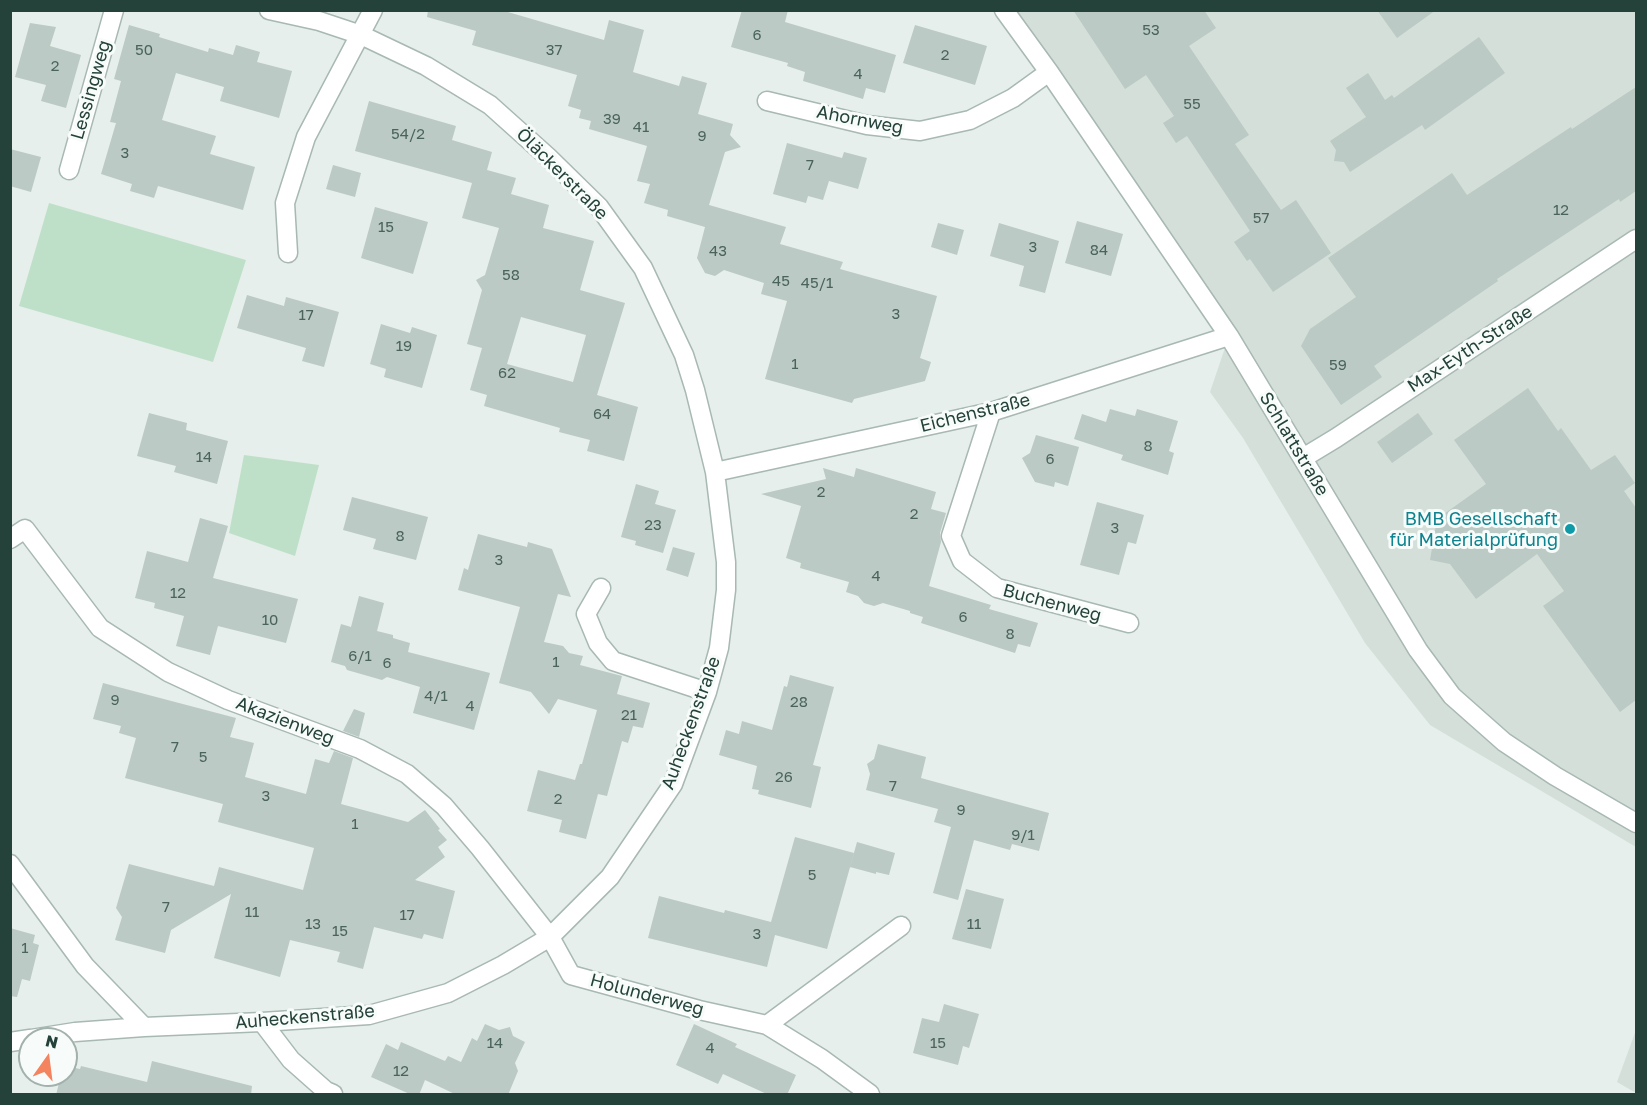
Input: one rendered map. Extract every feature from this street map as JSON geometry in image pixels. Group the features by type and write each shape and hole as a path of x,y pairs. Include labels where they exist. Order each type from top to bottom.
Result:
{"street":[{"name":"Lessingweg","path":"69,170 114,10"},
{"name":"Öläckerstraße","path":"269,10 319,21 361,35 426,66 490,105 548,157 598,207 643,268 684,355 716,472"},
{"path":"288,253 285,203 306,137 373,10"},
{"name":"Schlattstraße","path":"1004,10 1049,72 1229,336 1418,650 1452,696 1504,742 1555,776 1636,823"},
{"name":"Ahornweg","path":"767,101 867,125 920,131 970,120 1013,98 1049,72"},
{"name":"Max-Eyth-Straße","path":"1303,458 1636,239"},
{"name":"Eichenstraße","path":"716,472 991,412 1229,336"},
{"name":"Buchenweg","path":"991,412 951,536 962,561 997,588 1129,623"},
{"name":"Auheckenstraße","path":"78,1032 144,1026 369,1015 448,993 503,965 550,937 610,877 673,784 707,692 719,648 726,590 726,562 716,472"},
{"name":"Akazienweg","path":"10,539 26,530 100,628 168,672 228,700 360,749 407,774 444,806 550,937"},
{"path":"601,588 586,614 598,643 613,662 707,692"},
{"path":"10,864 85,966 144,1026"},
{"path":"767,1025 901,926"},
{"name":"Holunderweg","path":"550,937 571,975 699,1010 767,1025 822,1059 870,1095"},
{"path":"262,1022 291,1060 333,1095"}],"shaded area":[{"path":"1004,11 1636,11 1636,847 1430,725 1365,643 1243,438 1210,392 1229,336"},
{"path":"1636,1030 1636,1093 1617,1082"}],"green space":[{"path":"49,203 246,260 213,362 19,306"},
{"path":"244,455 319,465 295,556 229,533"}],"building":[{"path":"428,10 501,10 604,40 609,20 644,30 633,72 679,86 682,76 707,83 698,114 733,124 730,135 741,147 725,152 709,205 786,227 780,244 843,262 840,269 937,296 920,358 931,362 925,381 854,399 852,403 765,379 787,301 761,294 764,283 724,270 715,276 705,273 697,258 705,227 667,216 668,210 644,203 650,184 637,181 647,146 589,129 591,121 579,118 581,110 568,106 577,75 472,45 476,31 427,17"},
{"path":"742,10 788,10 785,22 896,55 885,93 866,88 863,99 803,81 805,72 787,66 788,63 731,47"},
{"path":"1073,10 1204,10 1216,28 1189,46 1249,135 1235,144 1281,210 1296,200 1331,253 1273,292 1250,259 1247,261 1234,242 1250,231 1187,136 1176,143 1163,123 1174,116 1146,75 1125,89"},
{"path":"1377,10 1436,10 1397,38"},
{"path":"30,23 56,27 50,46 81,55 66,108 41,101 46,85 15,77"},
{"path":"129,25 208,52 209,48 233,55 236,45 260,52 257,62 292,71 279,118 220,101 224,87 176,73 162,120 216,136 210,154 255,167 243,210 158,186 154,198 130,191 132,184 101,174 116,123 110,122 121,81 114,79"},
{"path":"915,25 987,46 975,85 903,63"},
{"path":"1479,37 1505,73 1425,130 1422,125 1350,172 1344,162 1334,161 1336,150 1330,141 1366,117 1346,88 1368,73 1385,100 1392,95 1394,98"},
{"path":"1636,87 1636,191 1620,202 1619,199 1497,279 1498,281 1374,366 1382,377 1341,405 1301,346 1310,329 1356,297 1328,258 1452,173 1467,195"},
{"path":"369,101 456,126 452,140 492,152 487,170 516,178 511,194 549,205 543,228 594,241 580,290 625,303 597,395 638,407 624,461 587,451 590,440 559,432 560,428 484,406 487,395 470,390 482,348 467,344 482,290 476,280 485,275 499,228 462,218 472,183 355,151","holes":["521,317 586,335 573,382 507,364"]},
{"path":"787,143 842,158 844,152 867,158 858,189 829,181 823,200 808,196 806,203 773,194"},
{"path":"10,149 41,157 31,192 10,186"},
{"path":"333,165 361,173 355,197 326,189"},
{"path":"375,207 428,222 413,274 361,258"},
{"path":"1077,221 1123,234 1111,276 1065,263"},
{"path":"938,223 964,230 957,255 931,247"},
{"path":"999,223 1059,241 1045,293 1019,286 1024,266 990,256"},
{"path":"247,295 284,306 286,297 339,312 324,367 302,361 306,348 237,328"},
{"path":"381,324 410,333 412,327 437,335 422,388 384,377 386,369 370,364"},
{"name":"BMB Gesellschaft für Materialprüfung","path":"1528,388 1558,431 1561,428 1591,470 1615,455 1635,483 1624,491 1636,508 1636,700 1620,712 1543,606 1564,591 1537,554 1476,599 1450,564 1430,560 1437,519 1486,484 1454,440"},
{"path":"1110,409 1135,416 1137,409 1178,421 1169,451 1174,453 1168,475 1121,460 1123,455 1074,439 1082,414 1106,422"},
{"path":"149,413 187,423 186,430 228,441 217,484 174,472 176,466 137,456"},
{"path":"1418,413 1433,434 1392,463 1377,442"},
{"path":"1036,435 1079,447 1068,486 1055,482 1054,487 1035,482 1022,458 1030,453"},
{"path":"823,468 854,477 856,468 936,492 931,509 946,513 929,586 991,605 989,609 1038,623 1030,647 1018,644 1015,653 921,623 923,617 910,613 910,611 883,603 874,606 864,603 858,596 846,592 849,582 800,568 801,563 786,558 801,506 761,494 826,479"},
{"path":"636,484 659,491 655,504 676,510 663,553 635,545 636,541 621,537"},
{"path":"352,497 428,517 416,560 373,549 376,539 343,530"},
{"path":"1097,502 1144,515 1136,544 1128,542 1119,575 1080,565"},
{"path":"200,518 228,526 213,578 298,599 286,643 218,626 210,655 176,646 184,616 154,608 155,603 135,598 147,551 188,562"},
{"path":"478,534 527,547 528,542 552,549 571,597 558,594 544,642 563,646 569,653 583,656 580,665 622,676 617,694 650,703 643,728 633,726 628,743 622,741 607,796 598,794 586,839 559,832 562,820 527,811 538,770 575,780 580,764 582,764 597,710 558,699 549,714 531,692 499,683 520,607 458,590 464,568 468,570"},
{"path":"673,547 695,553 688,577 666,570"},
{"path":"359,596 384,603 377,631 410,643 408,652 490,673 474,730 413,713 420,687 387,677 382,680 347,670 345,666 331,662 341,624 351,627"},
{"path":"790,675 834,687 813,765 821,767 811,808 758,794 759,790 752,789 757,766 719,755 726,730 739,734 742,721 772,730 784,686 787,687"},
{"path":"103,683 236,718 230,737 254,743 245,777 306,794 315,759 329,763 334,751 353,758 341,804 408,822 425,810 447,840 438,847 445,857 415,880 455,891 443,939 424,934 422,939 374,927 363,969 337,962 340,952 290,940 280,977 214,958 231,894 171,930 165,953 115,940 122,917 116,908 129,864 214,886 219,867 303,890 314,848 218,822 223,804 125,778 136,738 119,733 121,726 93,719"},
{"path":"354,709 365,713 359,737 343,731"},
{"path":"878,744 926,757 921,778 1049,813 1039,851 1012,844 1010,850 974,840 958,900 933,893 951,827 934,822 938,809 866,790 870,774 867,764 874,759"},
{"path":"795,837 854,853 827,949 775,935 767,967 648,938 659,896 724,913 725,910 771,922"},
{"path":"857,842 895,853 889,875 850,867"},
{"path":"966,889 1004,899 991,949 952,939"},
{"path":"10,928 35,935 33,943 39,945 30,981 22,979 17,997 10,996"},
{"path":"944,1004 979,1014 969,1048 963,1046 958,1065 913,1053 922,1018 939,1022"},
{"path":"485,1024 499,1030 510,1027 513,1036 525,1042 515,1063 518,1071 508,1095 457,1095 425,1080 419,1095 412,1095 371,1077 386,1044 398,1050 401,1042 445,1061 448,1056 461,1062 472,1038 477,1041"},
{"path":"694,1024 737,1044 735,1047 796,1075 787,1095 769,1095 723,1074 718,1084 676,1065"},
{"path":"152,1061 252,1086 251,1095 56,1095 58,1087 78,1087 78,1069 81,1066 147,1082"}],"place":[{"name":"BMB Gesellschaft für Materialprüfung","path":"1570,529"}]}
